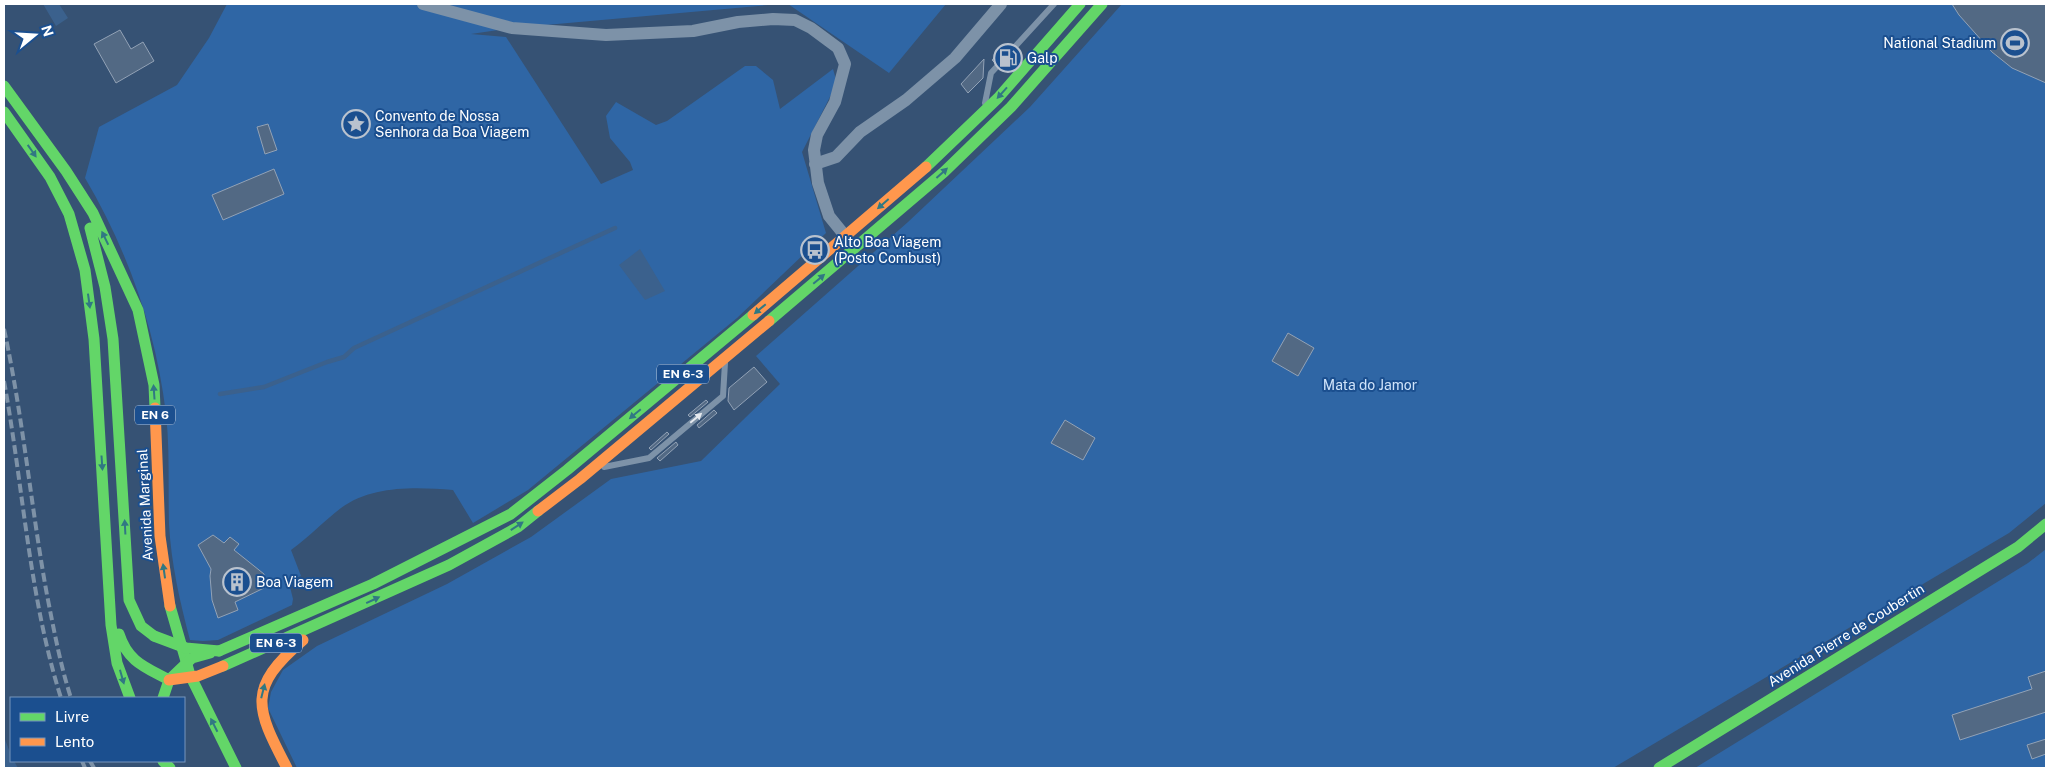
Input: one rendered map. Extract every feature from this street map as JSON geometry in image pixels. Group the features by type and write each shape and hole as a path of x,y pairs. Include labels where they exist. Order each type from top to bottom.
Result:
{"main road":[{"name":"EN 6-3","path":"165,686 192,658 219,651 373,584 511,514 567,470 846,237 931,163 998,98 1080,4"},
{"name":"EN 6-3","path":"165,686 223,666 328,620 449,565 518,527 593,469 944,172 1011,107 1102,4"},
{"name":"Avenida Marginal","path":"4,86 66,170 93,213 138,310 154,385 160,536 168,598 190,675 236,768"},
{"path":"4,112 50,177 69,214 85,270 94,339 110,600 109,624 125,688 130,697"},
{"name":"EN 6-3","path":"66,170 93,236 105,286 113,339 130,600 141,626 154,636 170,645 191,650 219,651"},
{"name":"Avenida Pierre de Coubertin","path":"1660,768 2018,547 2046,524"},
{"path":"110,600 124,649 165,686"},
{"path":"287,768 268,734 262,714 261,692 268,675 283,656 328,620"}],"street":[{"path":"423,4 512,28 606,36 693,31 738,22 774,19 795,20 811,28 838,48 845,64 835,102 817,135 814,150 818,183 829,216 846,237"},
{"path":"815,164 836,157 860,132 906,100 955,58 1001,4"}],"lane":[{"path":"982,113 991,73 1054,4"},
{"path":"593,469 649,458 723,396 725,358"}],"green space":[{"path":"227,4 780,4 512,28 471,34 506,37 601,184 633,170 630,162 610,138 606,116 616,102 656,125 667,121 745,66 756,66 773,80 780,109 833,69 837,83 802,152 826,233 737,318 528,490 473,523 453,490 425,488 395,489 381,491 353,500 291,550 301,576 291,580 289,583 293,599 292,605 218,640 190,640 179,597 172,553 169,524 166,414 155,352 138,292 127,263 85,178 99,127 177,85 209,38"},
{"path":"788,4 946,4 889,73"},
{"name":"Mata do Jamor","path":"1122,4 2046,4 2046,503 2009,533 1613,768 297,768 268,708 271,692 283,670 317,646 447,584 531,537 611,479 701,461 780,384 756,356 908,222 1030,107"},
{"path":"2046,549 2046,768 1695,768 2028,563"}],"shaded area":[{"path":"43,4 59,4 68,18 56,26"},
{"path":"640,249 665,291 645,300 619,265"},
{"path":"4,737 10,752 10,762 15,762 18,768 4,768"}],"building":[{"name":"National Stadium","path":"1952,4 2046,4 2046,83 2012,68 1992,52 1959,15"},
{"path":"120,30 131,49 143,42 154,61 116,83 94,44"},
{"path":"1008,43 1010,45 994,62 992,60"},
{"path":"1017,52 1020,55 1004,72 1001,69"},
{"path":"984,59 983,78 968,93 961,84"},
{"path":"358,113 367,125 354,136 345,124"},
{"path":"268,124 277,150 265,154 257,127"},
{"path":"274,169 284,194 223,220 212,195"},
{"path":"1288,333 1314,348 1298,376 1272,361"},
{"path":"754,367 767,382 734,410 728,401 729,388"},
{"path":"706,400 708,402 690,417 688,415"},
{"path":"714,410 717,413 699,428 697,425"},
{"path":"1065,420 1095,438 1083,460 1051,443"},
{"path":"667,432 669,434 651,450 649,448"},
{"path":"676,442 678,445 660,461 657,458"},
{"name":"Boa Viagem","path":"213,535 224,543 230,537 239,544 234,550 264,574 264,588 235,602 238,610 218,618 212,600 211,569 198,545"},
{"path":"2046,671 2046,712 1960,740 1952,715 2032,689 2028,677"},
{"path":"2046,739 2046,754 2032,759 2027,745"}],"waterway":[{"path":"220,394 264,387 344,357 354,348 615,228"}],"railway":[{"path":"4,329 11,362 47,595 60,660 71,697"},
{"path":"4,381 34,581 50,660 61,697"},
{"path":"82,762 85,768"},
{"path":"91,762 94,768"}],"traffic: fast":[{"path":"926,167 998,98 1080,4"},
{"path":"769,321 944,172 1011,107 1102,4"},
{"path":"4,86 66,171 93,213 138,310 154,385 155,408"},
{"path":"4,112 50,177 69,214 85,270 94,339 111,625 117,663 130,697"},
{"path":"90,228 105,287 113,339 129,600 141,626 154,636"},
{"path":"219,651 373,584 511,514 567,470 753,315"},
{"path":"223,666 449,565 518,527 538,511"},
{"path":"1659,768 2018,547 2046,524"},
{"path":"170,606 190,675 236,768"},
{"path":"119,634 127,651 138,663 169,680 163,697"},
{"path":"154,636 186,648 219,651"},
{"path":"169,680 192,658 210,653"},
{"path":"164,762 170,768"}],"traffic: slow":[{"path":"753,315 926,167"},
{"path":"538,511 580,479 769,321"},
{"path":"155,408 160,536 170,606"},
{"path":"287,768 268,729 263,713 262,699 265,686 272,672 303,640"},
{"path":"169,680 198,676 223,666"}],"place":[{"name":"National Stadium","path":"2015,43"},
{"name":"Galp","path":"1008,58"},
{"name":"Convento de Nossa Senhora da Boa Viagem","path":"356,124"},
{"name":"Alto Boa Viagem (Posto Combust)","path":"815,250"},
{"name":"Boa Viagem","path":"237,582"}]}
